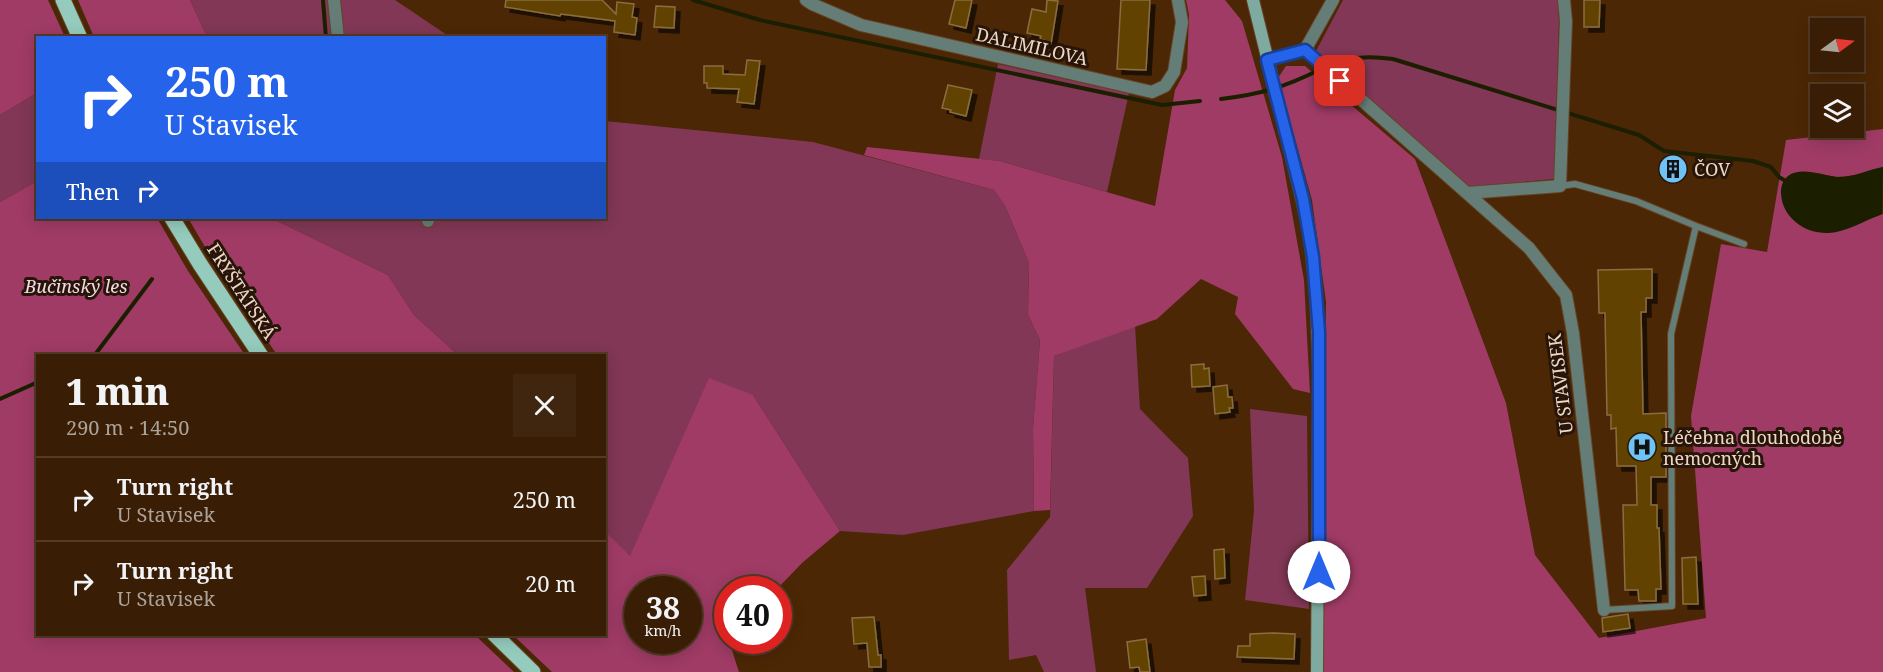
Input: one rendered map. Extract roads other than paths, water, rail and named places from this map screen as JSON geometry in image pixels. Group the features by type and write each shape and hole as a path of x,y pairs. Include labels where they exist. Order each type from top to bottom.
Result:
{"main road":[{"path":"63,0 79,36"},
{"name":"FRYŠTÁTSKÁ","path":"173,219 260,354"},
{"path":"496,636 532,672"}],"street":[{"path":"334,0 338,36"},
{"name":"DALIMILOVA","path":"806,0 861,25 1152,92 1165,86 1174,72 1182,22 1178,0"},
{"path":"1253,0 1303,199 1313,257 1319,361 1317,672"},
{"path":"1267,60 1305,50 1333,0"},
{"path":"1467,193 1560,186 1566,21 1564,0"},
{"name":"U STAVISEK","path":"1305,50 1529,249 1566,295 1573,333 1604,610"}],"lane":[{"path":"1560,186 1575,184 1625,198 1744,244"},
{"path":"1604,610 1672,606 1671,334 1696,226"}],"waterway":[{"path":"323,0 326,36"},
{"path":"693,0 760,20 1162,105 1200,101"},
{"path":"1328,66 1344,60 1360,58 1393,59 1639,135 1664,151 1753,161 1771,167 1779,177 1789,183"},
{"path":"1221,99 1273,89 1321,69"},
{"path":"96,354 152,279"},
{"path":"0,399 36,383"}],"place":[{"name":"ČOV","path":"1673,169"},
{"name":"Léčebna dlouhodobě nemocných","path":"1642,447"}],"park label":[{"name":"Bučinský les","path":"76,286"}]}
